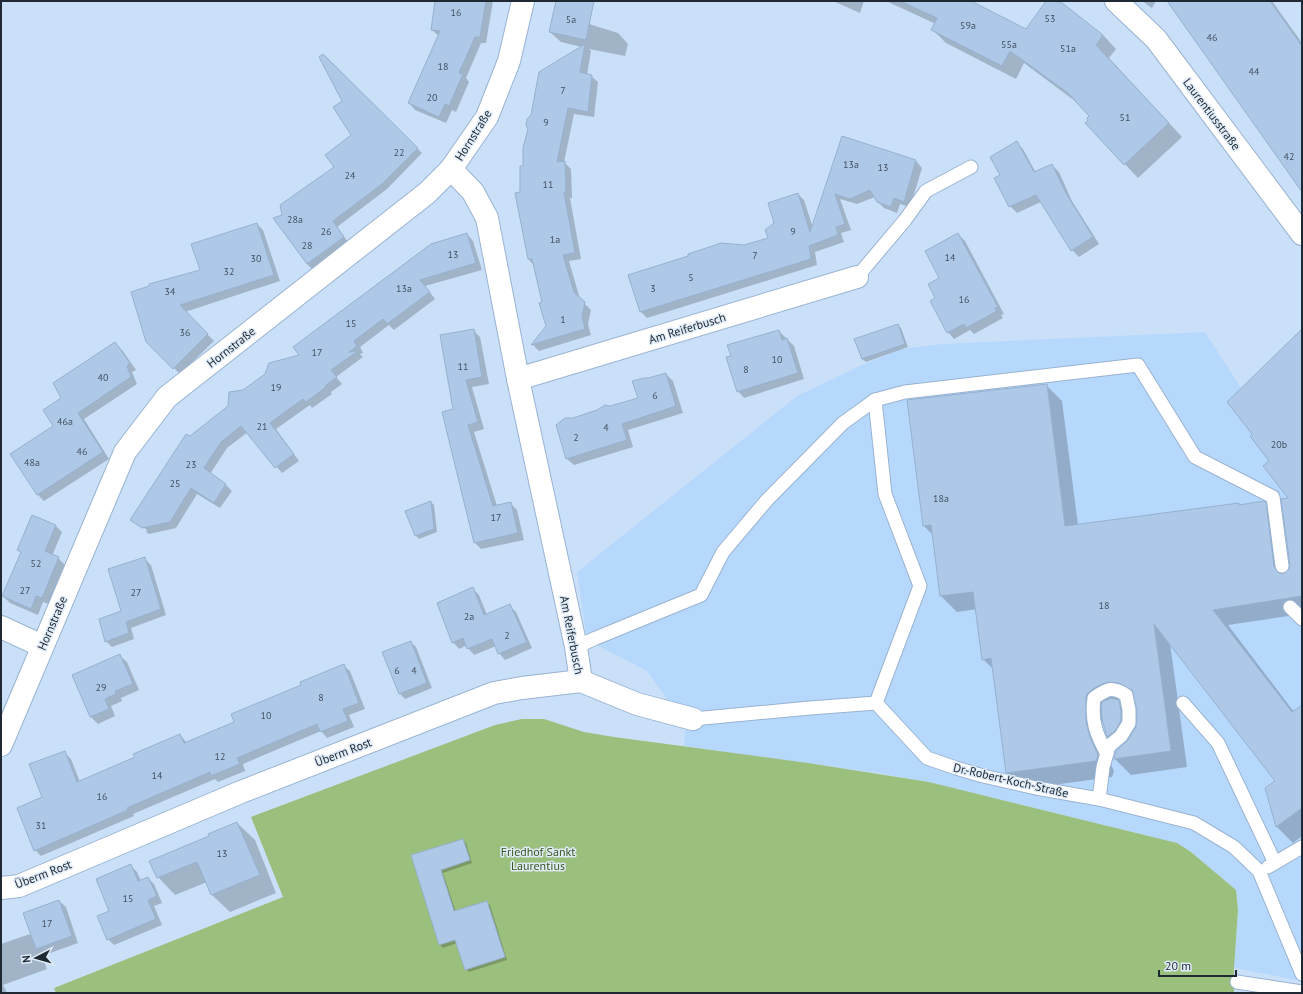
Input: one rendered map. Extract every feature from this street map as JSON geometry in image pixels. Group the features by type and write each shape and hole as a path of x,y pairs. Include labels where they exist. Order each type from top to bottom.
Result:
{"street":[{"name":"Hornstraße","path":"1,746 42,646 126,452 167,397 427,193 451,169 487,117 509,61 523,1"},
{"name":"Laurentiusstraße","path":"1116,1 1156,38 1302,234"},
{"name":"Am Reiferbusch","path":"451,169 473,192 487,218 518,379 576,647 581,681"},
{"name":"Am Reiferbusch","path":"518,379 857,277"},
{"path":"1,627 42,646"},
{"name":"Überm Rost","path":"1,888 19,886 241,792 494,693 581,681 637,704 693,719"}],"lane":[{"path":"857,277 905,220 926,191 971,167"},
{"path":"576,647 701,595 723,552 768,500 843,423 875,400 906,392 1138,365 1195,457 1273,497 1282,566"},
{"path":"693,719 876,703 920,586 885,494 875,400"},
{"path":"1290,606 1302,619"},
{"path":"1099,799 1103,767 1107,754 1109,746 1121,736 1130,723 1126,695 1117,690 1106,690 1094,698 1092,711 1095,730 1107,754"},
{"name":"Dr.-Robert-Koch-Straße","path":"876,703 927,758 983,776 1036,788 1099,799 1194,823 1234,847 1259,871 1302,974"},
{"path":"1183,703 1218,742 1275,863"},
{"path":"1259,871 1302,847"},
{"path":"1238,982 1302,992"}],"shaded area":[{"path":"1302,328 1302,981 1234,968 1238,910 1236,891 1191,852 1177,843 929,782 878,773 684,746 686,726 647,671 587,640 577,572 797,396 860,366 901,349 942,344 1205,332 1241,388"}],"green space":[{"name":"Friedhof Sankt Laurentius","path":"522,719 544,719 584,732 614,737 808,763 929,782 1177,843 1191,852 1236,890 1238,910 1234,968 1234,993 56,993 54,988 283,897 251,817 495,725"}],"building":[{"path":"435,1 486,1 480,37 475,37 459,73 463,74 449,106 445,104 439,117 408,103 440,31 431,30"},
{"path":"556,1 594,1 586,40 549,32"},
{"path":"900,1 971,1 1026,29 1046,1 1061,2 1103,35 1096,45 1169,123 1124,165 1085,123 1089,116 1068,93 1010,51 1002,66 931,30 937,18"},
{"path":"1167,1 1270,1 1302,46 1302,192"},
{"path":"585,44 580,72 592,75 588,112 568,108 557,162 565,161 566,192 564,192 575,253 563,255 574,292 585,302 582,317 585,329 531,345 546,326 539,303 542,302 532,259 528,259 515,193 520,192 520,166 523,166 523,148 528,129 526,125 527,119 531,115 539,72"},
{"path":"323,54 418,148 382,184 333,221 344,237 307,264 273,218 282,215 280,205 334,167 325,155 351,135 333,107 342,101 319,57"},
{"path":"842,136 916,160 904,202 894,198 891,207 877,202 870,190 850,199 835,194 845,224 836,227 838,235 809,246 811,259 640,312 628,275 688,256 688,254 721,243 744,245 768,238 765,230 774,223 768,203 798,193 810,232"},
{"path":"1017,141 1034,172 1052,164 1066,193 1093,237 1071,251 1036,195 1009,207 994,178 1000,175 990,157"},
{"path":"257,223 274,275 180,305 208,334 173,369 146,342 131,292 149,286 149,284 200,270 191,244"},
{"path":"467,233 476,263 420,280 430,292 387,324 383,319 354,341 357,346 349,352 358,351 331,370 337,377 306,402 303,399 270,423 294,454 275,468 241,426 221,442 204,468 226,484 214,503 191,488 170,522 142,528 130,520 186,434 190,436 228,406 229,392 243,390 265,374 269,363 299,355 293,347 431,244"},
{"path":"958,233 998,307 995,308 997,311 966,328 964,324 947,333 930,301 935,298 928,284 939,278 925,251"},
{"path":"898,324 905,344 862,359 854,339"},
{"path":"474,329 482,377 466,380 478,422 468,425 493,506 511,502 518,533 474,543 442,412 453,409 440,335"},
{"path":"1302,329 1302,596 1213,610 1292,712 1302,705 1302,808 1276,827 1265,788 1275,781 1154,624 1171,751 1114,759 1116,751 1128,740 1136,727 1137,710 1132,690 1119,683 1109,682 1094,688 1087,694 1086,697 1086,722 1090,737 1098,755 1096,761 1006,773 991,658 982,660 973,592 940,596 931,525 923,526 907,400 1047,384 1065,526 1264,501 1266,502 1274,567 1279,573 1283,574 1289,569 1290,565 1281,499 1288,498 1263,466 1269,461 1250,436 1252,434 1227,402"},
{"path":"779,330 782,340 787,338 798,373 737,392 726,357 731,356 727,345"},
{"path":"115,342 130,363 127,366 131,377 78,413 103,452 37,495 10,454 53,426 43,410 61,398 53,383"},
{"path":"666,373 676,406 622,424 627,440 566,459 556,425 565,418 573,418 597,410 605,405 610,406 638,398 632,381"},
{"path":"431,501 434,529 415,536 405,511"},
{"path":"32,515 56,525 45,551 59,557 42,598 36,596 31,609 2,596 21,552 17,550"},
{"path":"145,557 161,609 126,622 129,633 105,642 99,619 121,611 108,569"},
{"path":"473,587 484,615 510,604 527,642 498,654 492,639 467,649 463,638 452,643 437,603"},
{"path":"411,641 427,683 399,694 382,652"},
{"path":"120,654 133,684 115,691 116,694 105,699 109,709 90,717 72,675"},
{"path":"344,664 359,703 343,709 348,721 320,732 317,724 237,758 240,764 211,776 210,772 34,851 17,808 42,797 29,764 65,751 77,782 135,757 133,754 180,734 184,743 234,722 231,714 301,685 300,682"},
{"path":"1111,698 1119,700 1121,721 1115,731 1107,737 1102,719 1101,707 1102,702"},
{"path":"237,822 260,875 211,895 197,862 157,878 149,861 209,836 208,834"},
{"path":"463,839 470,860 441,870 454,911 487,901 505,957 465,970 455,940 439,945 411,855"},
{"path":"131,864 138,881 148,877 157,896 148,900 156,919 107,940 97,916 109,911 96,879"},
{"path":"59,900 72,936 36,949 23,913"}]}
